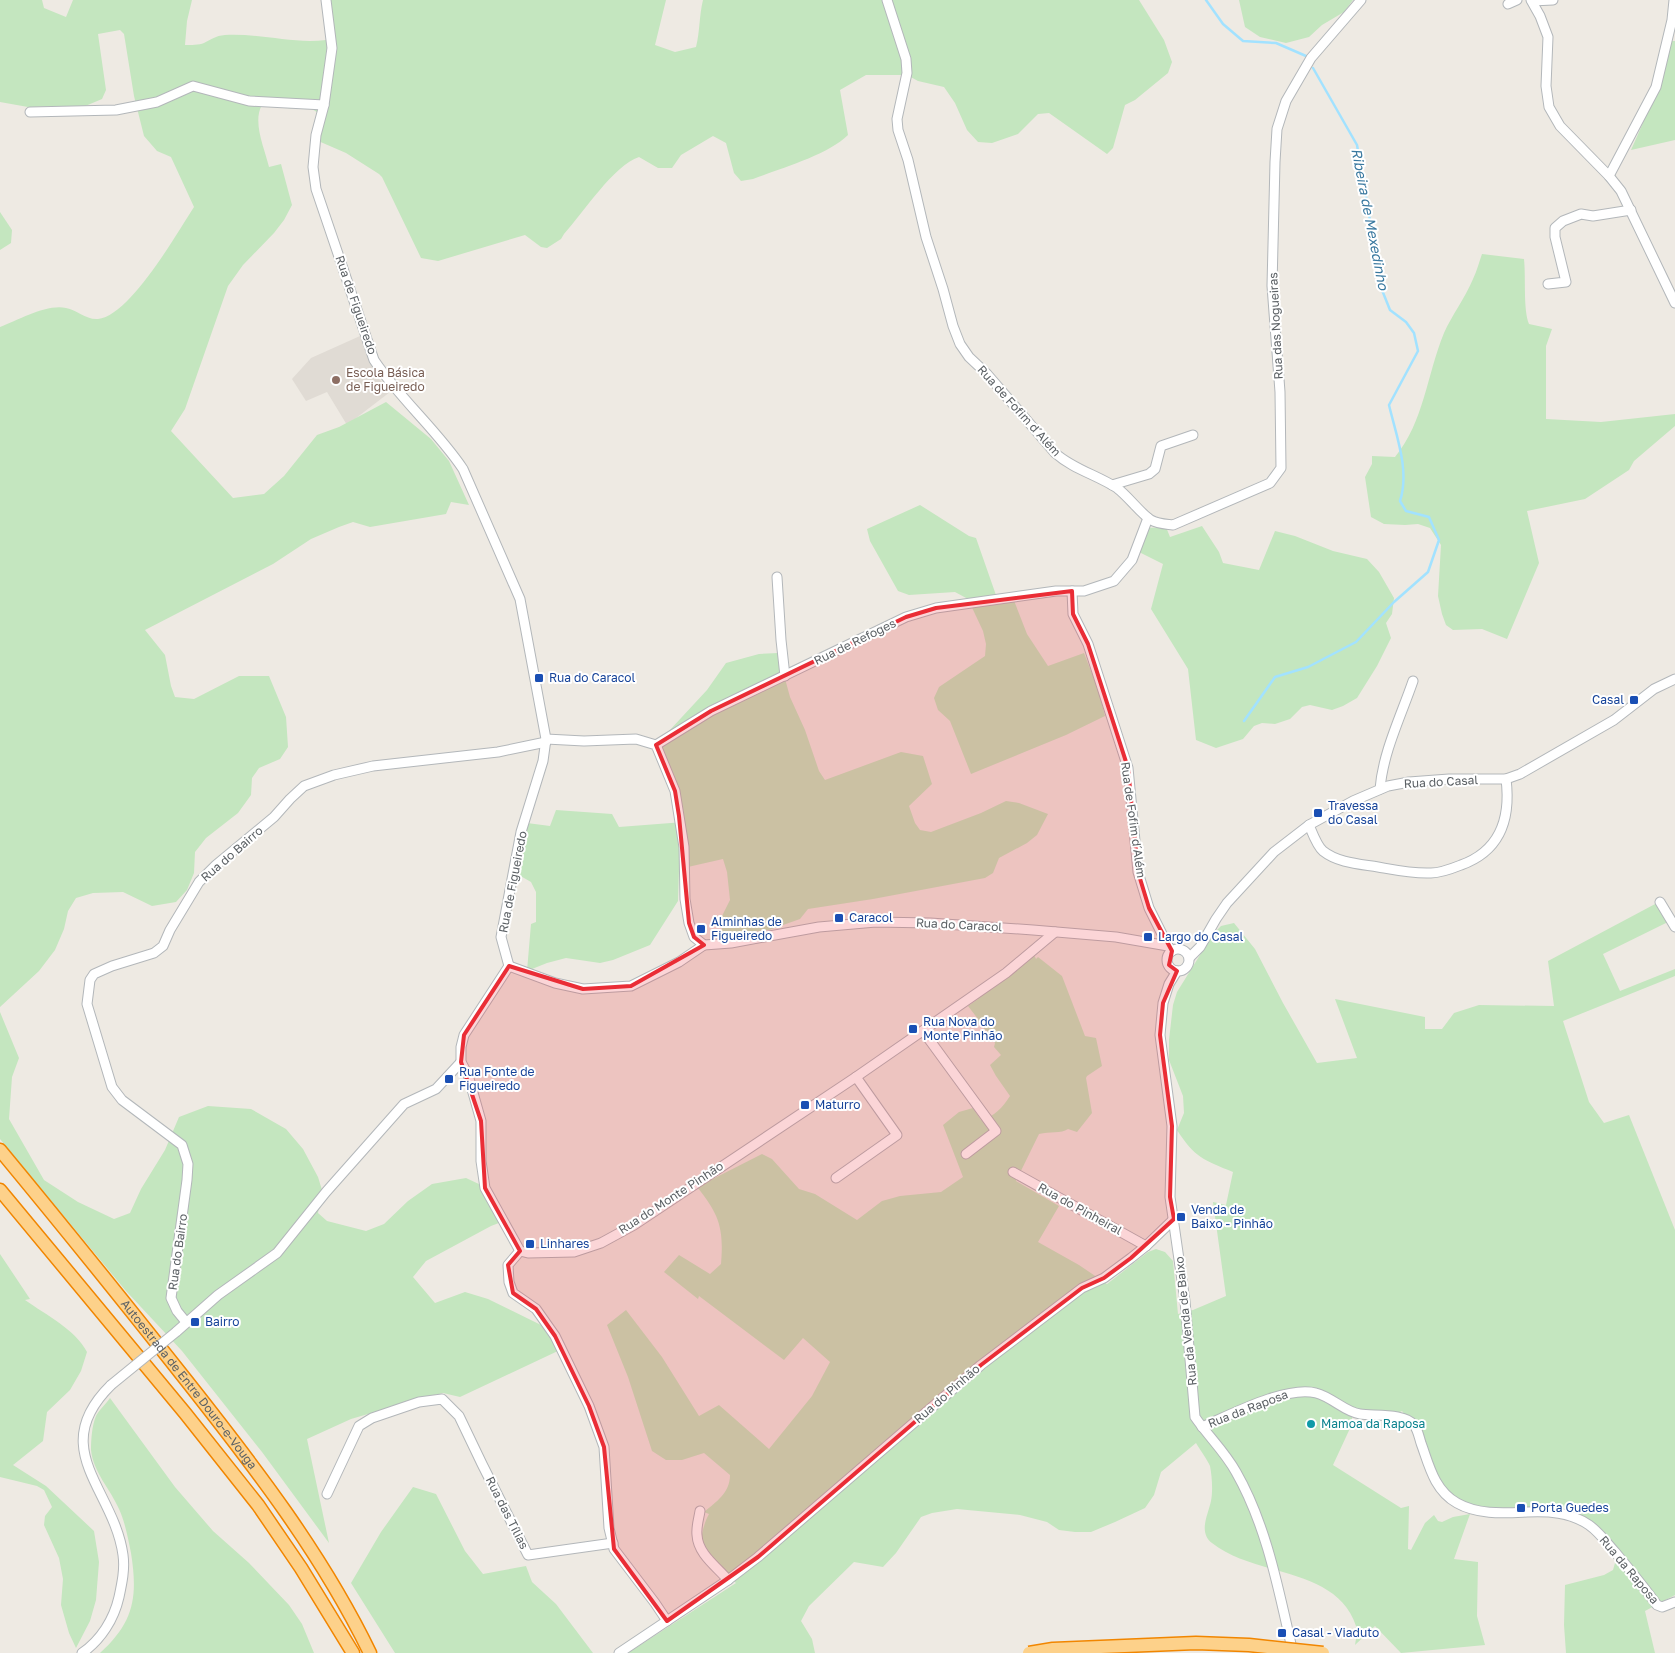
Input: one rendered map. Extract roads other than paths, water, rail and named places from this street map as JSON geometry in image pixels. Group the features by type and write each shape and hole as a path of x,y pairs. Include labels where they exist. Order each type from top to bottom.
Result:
{"highway":[{"name":"Autoestrada de Entre Douro-e-Vouga","path":"0,1150 138,1320 275,1494 314,1554 360,1632"},
{"name":"Autoestrada de Entre Douro-e-Vouga","path":"0,1190 185,1412 258,1505 301,1568 341,1634"},
{"path":"360,1632 370,1653"},
{"path":"360,1632 374,1653"},
{"path":"341,1634 348,1653"},
{"path":"341,1634 353,1653"},
{"path":"1029,1653 1053,1649 1196,1644 1250,1645 1323,1653"}],"street":[{"name":"Rua de Figueiredo","path":"326,0 332,48 324,105 316,135 312,167 316,189 374,360 386,377 450,450 463,469 520,599 546,741 543,761 521,832 502,937 509,966"},
{"name":"Rua de Fofim d´Além","path":"887,0 906,59 907,73 897,119 898,130 908,160 926,237 960,344 968,357 986,374 1055,453 1064,461 1112,485 1134,503 1148,518"},
{"name":"Rua das Nogueiras","path":"1148,518 1158,523 1173,525 1270,483 1280,468 1280,392 1272,286 1277,129 1286,100 1311,58 1361,0"},
{"path":"1553,0 1531,1 1540,16 1548,37 1546,86 1549,107 1560,126 1609,176 1621,191 1675,304"},
{"path":"1609,176 1656,87 1673,20 1674,0"},
{"path":"30,112 116,110 157,102 193,86 249,101 324,105"},
{"path":"1548,284 1566,282 1555,237 1555,228 1563,220 1581,214 1593,216 1631,210"},
{"path":"1112,485 1149,474 1155,469 1161,446 1193,435"},
{"path":"1072,591 1084,591 1114,581 1132,560 1148,518"},
{"path":"777,578 785,676"},
{"name":"Rua de Fofim d´Além","path":"1072,591 1073,614 1088,644 1128,768 1138,872 1149,908 1170,948"},
{"name":"Rua de Refoges","path":"656,745 711,711 906,617 936,608 1009,597 1072,591"},
{"name":"Rua do Casal","path":"1189,958 1200,948 1227,903 1274,852 1308,825 1380,789 1409,782 1506,779 1520,774 1614,720 1654,690 1675,679"},
{"path":"1380,789 1386,757 1413,681"},
{"path":"546,741 636,740 656,745 675,791 684,847 685,899 689,923 694,937 704,945 679,962 631,986 583,989 555,983 509,966 464,1035 461,1047 462,1062 468,1075 481,1121 481,1161 485,1188 520,1251 508,1265 509,1282 513,1292 536,1309 556,1336 589,1406 604,1447 609,1528 614,1549 667,1621"},
{"name":"Rua do Bairro","path":"186,1322 177,1311 171,1298 188,1180 188,1164 182,1145 122,1100 112,1087 87,1004 90,980 94,974 112,966 139,959 159,950 199,882 216,865 274,817 304,786 334,775 373,766 498,752 546,741"},
{"path":"1308,825 1322,850 1340,860 1403,871 1432,873 1450,869 1480,856 1500,834 1507,807 1506,779"},
{"path":"1660,902 1675,927"},
{"name":"Rua do Caracol","path":"704,945 730,943 819,927 876,922 930,923 1116,937 1170,948"},
{"name":"Rua do Monte Pinhão","path":"520,1251 528,1253 574,1252 601,1243 634,1225 923,1031 1006,973 1055,932"},
{"path":"1170,948 1184,950 1189,958 1186,968 1177,970 1172,968 1168,961 1170,948"},
{"name":"Rua da Venda de Baixo","path":"1177,970 1169,984 1163,1002 1160,1035 1172,1126 1170,1197 1185,1302 1195,1417 1237,1473 1258,1522 1272,1565 1293,1653"},
{"path":"923,1031 996,1131 966,1154"},
{"path":"82,1653 94,1643 106,1628 116,1607 124,1574 124,1556 117,1531 86,1462 82,1441 86,1418 98,1397 218,1295 277,1252 326,1192 404,1104 436,1089 462,1062"},
{"path":"836,1178 897,1135 856,1077"},
{"name":"Rua do Pinheiral","path":"1013,1172 1146,1246"},
{"name":"Rua do Pinhão","path":"620,1653 728,1580 758,1557 981,1364 1082,1288 1104,1278 1146,1246 1174,1219"},
{"name":"Rua da Raposa","path":"1202,1427 1280,1395 1309,1391 1321,1394 1358,1414 1407,1419 1414,1424 1417,1430 1437,1484 1447,1496 1457,1503 1479,1512 1547,1511 1576,1518 1600,1534 1643,1585 1657,1606 1662,1607 1675,1602"},
{"name":"Rua das Tílias","path":"327,1494 359,1426 365,1422 420,1402 442,1399 459,1416 528,1554 613,1543"},
{"path":"700,1511 697,1535 700,1548 706,1558 714,1563 728,1580"}],"waterway":[{"name":"Ribeira de Mexedinho","path":"1206,0 1223,24 1243,41 1276,43 1306,56"},
{"name":"Ribeira de Mexedinho","path":"1244,721 1275,677 1308,667 1356,642 1394,602 1428,572 1439,540 1429,517 1406,511 1400,501 1403,489 1403,465 1389,405 1418,351 1414,333 1406,322 1390,310 1382,290 1357,145 1313,68"}],"place":[{"name":"Escola Básica de Figueiredo","path":"336,380"},
{"name":"Rua do Caracol","path":"539,678"},
{"name":"Casal","path":"1634,700"},
{"name":"Travessa do Casal","path":"1318,813"},
{"name":"Caracol","path":"839,918"},
{"name":"Alminhas de Figueiredo","path":"701,929"},
{"name":"Largo do Casal","path":"1148,937"},
{"name":"Rua Nova do Monte Pinhão","path":"913,1029"},
{"name":"Rua Fonte de Figueiredo","path":"449,1079"},
{"name":"Maturro","path":"805,1105"},
{"name":"Venda de Baixo - Pinhão","path":"1181,1217"},
{"name":"Linhares","path":"530,1244"},
{"name":"Bairro","path":"195,1322"},
{"name":"Mamoa da Raposa","path":"1311,1424"},
{"name":"Porta Guedes","path":"1521,1508"},
{"name":"Casal - Viaduto","path":"1282,1633"}]}
